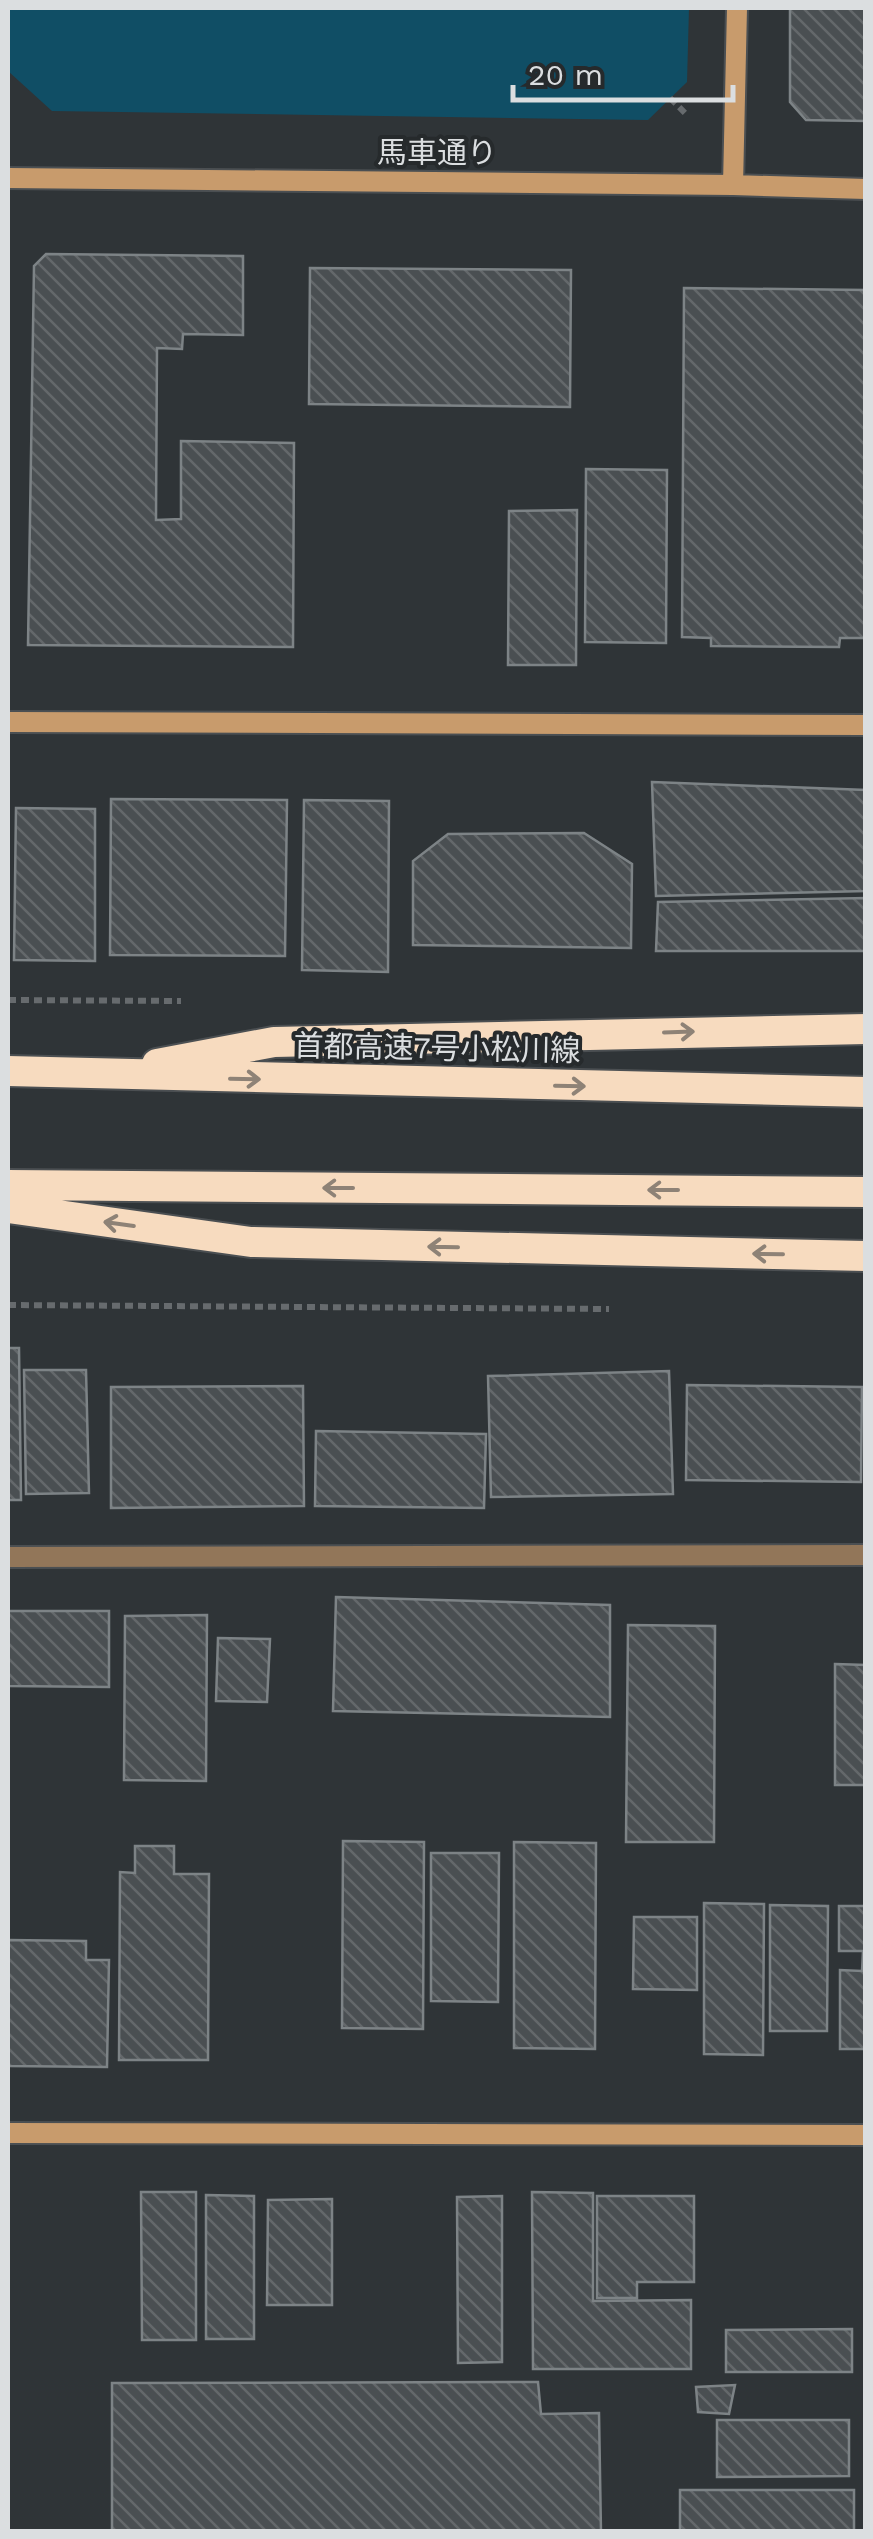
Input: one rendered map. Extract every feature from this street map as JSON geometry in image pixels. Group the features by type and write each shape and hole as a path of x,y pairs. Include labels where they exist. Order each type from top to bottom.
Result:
{"highway":[{"path":"94,1075 274,1042 866,1029"},
{"name":"首都高速7号小松川線","path":"8,1072 866,1092"},
{"path":"8,1185 866,1192"},
{"path":"8,1208 251,1242 866,1256"}],"street":[{"path":"734,184 736,8"},
{"name":"馬車通り","path":"8,178 734,184 866,189"},
{"path":"8,722 866,725"},
{"path":"8,1556 866,1555"},
{"path":"8,2133 866,2136"}],"path":[{"path":"670,98 689,118"},
{"path":"8,1305 626,1310"}],"shaded area":[{"path":"10,8 689,8 687,82 648,120 52,111 8,71"}],"building":[{"path":"790,8 866,8 866,121 806,120 790,102"},
{"path":"46,254 243,256 243,335 183,334 182,349 157,348 156,520 181,519 181,441 294,443 293,647 28,645 34,266"},
{"path":"310,268 571,270 570,407 309,404"},
{"path":"684,288 866,290 866,638 840,638 839,647 711,646 711,638 682,637"},
{"path":"586,469 667,470 666,643 585,642"},
{"path":"577,510 576,665 508,665 509,511"},
{"path":"652,782 866,790 866,891 656,896"},
{"path":"111,799 287,800 285,956 110,955"},
{"path":"304,800 389,801 388,972 302,970"},
{"path":"16,808 95,809 95,961 14,960"},
{"path":"584,833 632,864 631,948 413,945 413,861 448,834"},
{"path":"866,898 866,951 656,951 658,902"},
{"path":"8,1348 19,1348 21,1500 8,1500"},
{"path":"24,1370 86,1370 89,1493 26,1494"},
{"path":"669,1371 673,1494 491,1497 488,1376"},
{"path":"687,1385 862,1387 861,1482 686,1480"},
{"path":"303,1386 304,1506 111,1508 111,1387"},
{"path":"316,1431 486,1434 484,1508 315,1506"},
{"path":"336,1597 610,1605 610,1717 333,1711"},
{"path":"8,1611 109,1611 109,1687 8,1686"},
{"path":"207,1615 206,1781 124,1780 125,1616"},
{"path":"628,1625 715,1626 714,1842 626,1842"},
{"path":"218,1638 270,1639 267,1702 216,1701"},
{"path":"835,1664 866,1665 866,1785 835,1785"},
{"path":"343,1841 424,1842 423,2029 342,2028"},
{"path":"514,1842 596,1843 595,2049 514,2048"},
{"path":"135,1846 174,1846 174,1874 209,1874 208,2060 119,2060 120,1872 135,1873"},
{"path":"431,1853 499,1853 498,2002 431,2001"},
{"path":"704,1903 764,1904 763,2055 704,2054"},
{"path":"770,1905 828,1906 827,2031 770,2031"},
{"path":"839,1906 866,1906 866,2049 840,2049 840,1970 862,1971 863,1951 839,1951"},
{"path":"634,1917 697,1917 697,1990 633,1989"},
{"path":"8,1940 86,1941 86,1960 109,1960 107,2067 8,2066"},
{"path":"141,2192 196,2192 196,2340 142,2340"},
{"path":"532,2192 593,2193 593,2301 691,2300 691,2369 533,2369"},
{"path":"206,2195 254,2196 254,2339 206,2339"},
{"path":"502,2196 502,2362 458,2363 457,2197"},
{"path":"597,2196 694,2196 694,2282 637,2282 637,2298 597,2298"},
{"path":"332,2199 332,2305 267,2305 268,2200"},
{"path":"852,2329 852,2372 726,2372 726,2330"},
{"path":"538,2382 541,2414 599,2413 601,2532 112,2532 112,2383"},
{"path":"735,2385 729,2414 698,2412 696,2387"},
{"path":"717,2420 849,2420 849,2476 717,2477"},
{"path":"680,2490 854,2490 854,2532 680,2532"}]}
